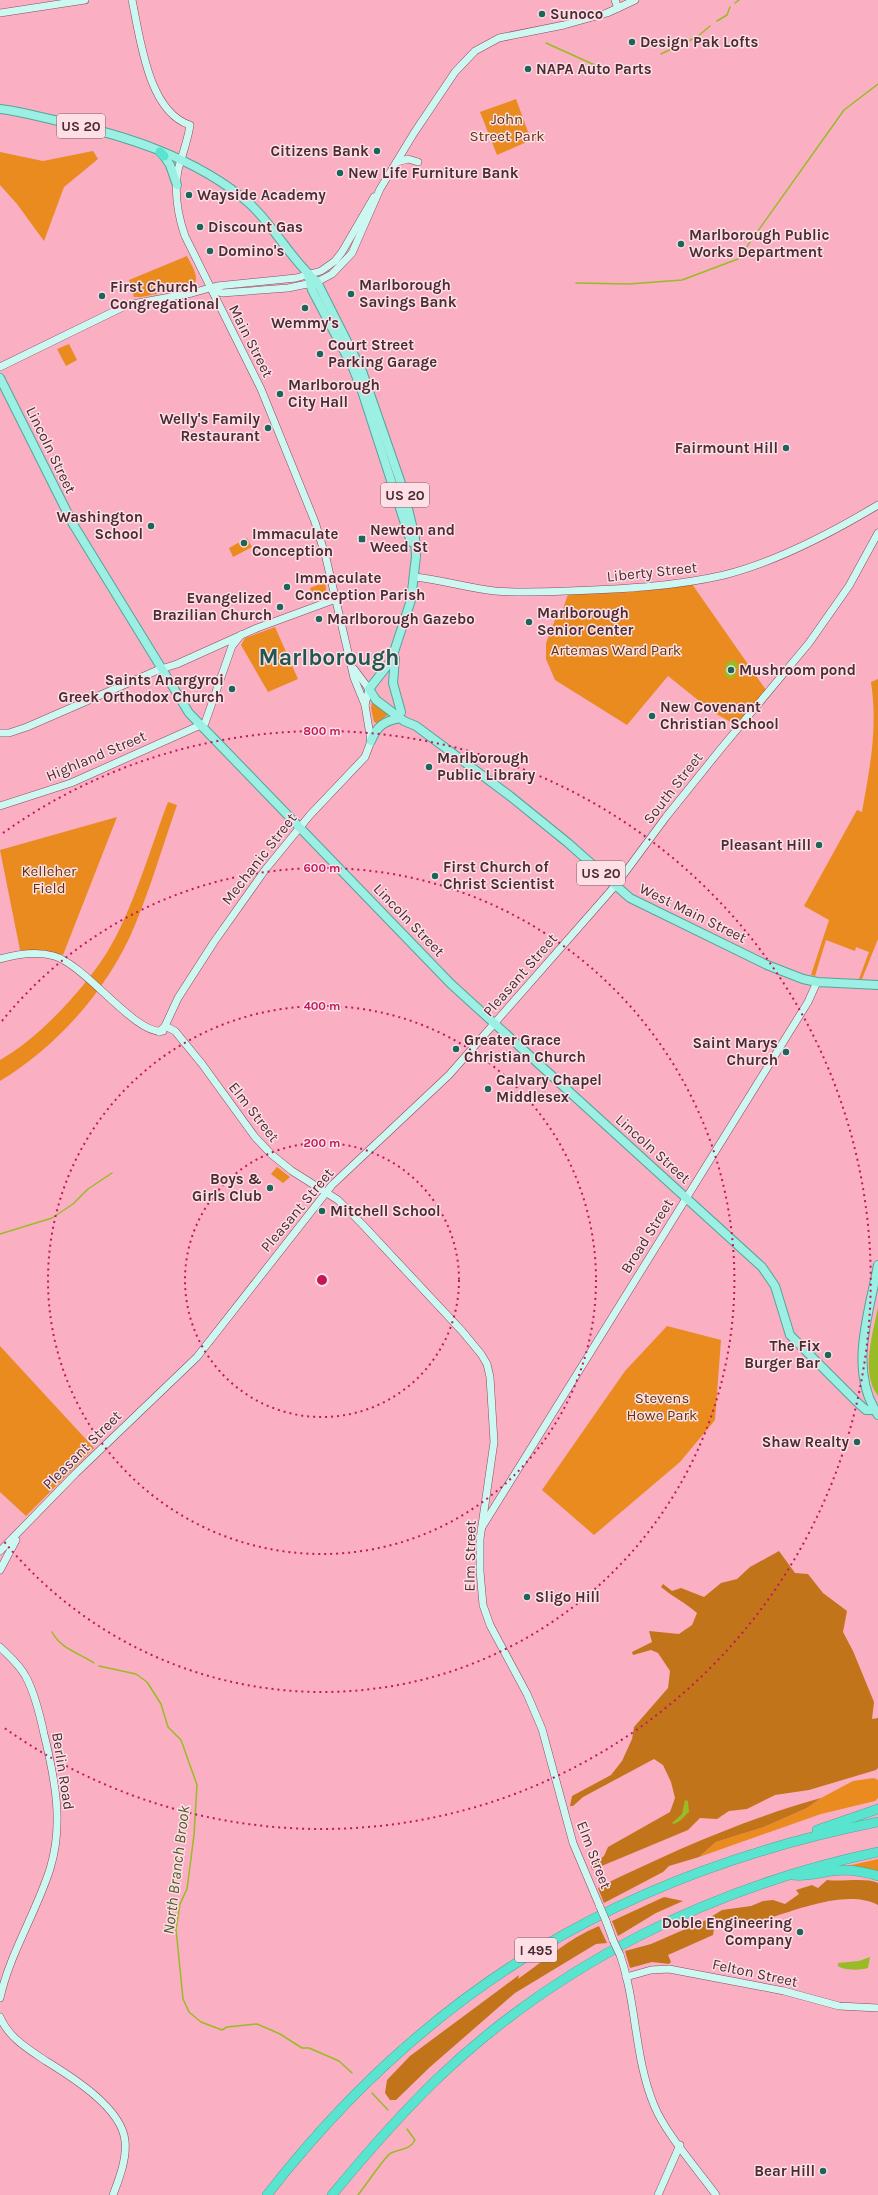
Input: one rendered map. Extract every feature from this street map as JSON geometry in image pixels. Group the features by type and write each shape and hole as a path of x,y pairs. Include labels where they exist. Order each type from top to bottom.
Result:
{"highway":[{"path":"722,1863 759,1847 878,1809"},
{"name":"I 495","path":"267,2195 307,2146 363,2086 409,2042 466,1998 533,1952 587,1922 658,1888 722,1863 789,1843 878,1822"},
{"name":"I 495","path":"332,2195 388,2130 437,2079 489,2033 533,2000 581,1968 653,1928 680,1915 787,1875 878,1852"},
{"path":"787,1875 801,1877 833,1871 850,1870 878,1876"}],"main road":[{"name":"US 20","path":"0,109 98,130 162,154 171,154 220,182 249,204 270,226 308,275 353,368 361,388 408,531 413,551 415,577 411,600 390,664 372,692"},
{"path":"162,154 170,165 177,185"},
{"name":"Lincoln Street","path":"0,378 73,524 163,670 182,705 451,984 764,1270 775,1286 790,1335 858,1403 866,1410 876,1413"},
{"name":"US 20","path":"397,646 393,683 400,715"},
{"name":"West Main Street","path":"372,692 376,700 409,721 542,822 630,898 694,931 785,973 817,982 878,985"},
{"path":"371,741 379,726 400,715"},
{"path":"876,1413 865,1387 862,1360 864,1337 878,1265"}],"street":[{"path":"0,13 84,0"},
{"name":"Main Street","path":"132,0 144,55 154,86 167,108 184,123 190,125 177,185 182,228 189,247 261,389 288,453 321,539 350,660"},
{"path":"615,0 618,8"},
{"path":"0,367 127,305 217,286 296,278 326,268 340,256 368,206 380,190 451,78 464,61 475,51 499,38 562,26 618,8 635,0"},
{"path":"397,162 408,159 418,162"},
{"path":"210,288 222,294 288,288 313,283 335,272 348,259 380,190"},
{"name":"Liberty Street","path":"415,577 495,591 530,593 633,589 696,581 725,575 800,547 878,505"},
{"name":"South Street","path":"615,886 710,762 809,644 850,586 878,533"},
{"path":"0,733 20,730 158,670 163,670 261,626 336,599"},
{"path":"202,726 205,723 232,646 241,635"},
{"path":"350,660 354,678 365,705 371,741"},
{"name":"West Main Street","path":"350,660 357,674 372,692"},
{"path":"365,705 372,692"},
{"name":"Highland Street","path":"0,806 71,783 202,726"},
{"name":"Mechanic Street","path":"159,1032 165,1026 174,1007 237,907 300,827 360,764 366,756 371,741"},
{"name":"Pleasant Street","path":"0,1551 23,1529 76,1472 197,1357 326,1192 449,1075 615,886"},
{"name":"Elm Street","path":"0,959 36,953 55,956 80,970 135,1019 153,1031 167,1031 180,1039"},
{"name":"Broad Street","path":"481,1528 808,1002 817,982"},
{"name":"Elm Street","path":"174,1007 173,1025 180,1039"},
{"name":"Elm Street","path":"165,1026 172,1028 202,1064 255,1137 272,1154 307,1181 326,1192 362,1224 462,1330 487,1364 491,1392 494,1442 481,1528 480,1582 486,1615 499,1644 527,1694 542,1729 572,1838 620,1954 648,2087 658,2114 716,2195"},
{"path":"485,1499 497,1503"},
{"path":"0,1570 23,1529"},
{"name":"Berlin Road","path":"0,1647 23,1672 37,1706 53,1772 58,1821 55,1852 50,1870 9,1966 0,1998"},
{"name":"Felton Street","path":"626,1977 651,1970 669,1969 784,1991 840,2006 878,2008"},
{"path":"0,2017 9,2032 19,2042 80,2083 106,2107 118,2122 125,2138 125,2148 113,2195"},
{"path":"658,2195 680,2145"}],"green space":[{"name":"John Street Park","path":"516,99 531,140 497,155 480,112"},
{"path":"93,151 98,159 64,187 44,241 17,204 0,185 0,152 43,161"},
{"path":"187,256 196,275 193,287 134,297 129,280"},
{"path":"69,344 77,360 66,366 57,349"},
{"path":"247,538 252,547 233,557 229,548"},
{"path":"325,582 327,596 315,601 310,588"},
{"name":"Artemas Ward Park","path":"692,584 766,690 736,725 713,712 668,676 627,725 555,680 546,659 546,643 556,617 562,612 568,594 631,592"},
{"path":"275,627 298,679 268,692 241,645 245,638"},
{"path":"878,679 878,939 862,979 859,979 869,952 856,947 855,951 826,940 815,976 811,975 829,920 804,906 857,810 862,812 872,747 874,716 871,682"},
{"path":"372,701 389,714 377,723 374,722 371,708"},
{"path":"168,802 177,805 157,865 135,925 111,971 80,1014 61,1033 42,1051 0,1081 0,1060 15,1051 59,1013 85,983 106,954 124,920"},
{"name":"Kelleher Field","path":"117,817 63,955 42,950 20,950 0,850"},
{"path":"277,1167 290,1177 283,1183 271,1174"},
{"name":"Stevens Howe Park","path":"667,1326 721,1340 715,1420 680,1462 594,1535 542,1490 625,1371"},
{"path":"0,1346 94,1448 26,1516 0,1492"},
{"path":"874,1778 878,1780 878,1798 875,1801 821,1814 699,1857 716,1842 764,1827 807,1808 821,1798 853,1781"},
{"path":"878,1859 878,1872 847,1866"}],"shaded area":[{"name":"Mushroom pond","path":"734,660 738,665 735,676 729,679 724,674 726,663"},
{"path":"878,1307 878,1396 870,1376 869,1353"},
{"path":"779,1551 795,1573 808,1574 823,1593 847,1611 843,1632 853,1651 874,1702 872,1719 878,1718 878,1768 876,1770 809,1790 775,1795 747,1809 729,1811 717,1819 700,1818 688,1830 592,1870 591,1866 604,1856 608,1847 670,1812 675,1798 671,1782 663,1765 654,1759 583,1797 573,1806 570,1806 572,1796 611,1775 622,1761 632,1739 634,1727 668,1688 670,1671 658,1653 651,1650 633,1655 632,1652 652,1642 649,1631 679,1634 692,1625 697,1613 661,1587 663,1584 672,1591 681,1588 704,1597 721,1583 737,1579 750,1567"},
{"path":"821,1798 807,1808 764,1827 716,1842 699,1857 669,1866 663,1872 604,1903 598,1888 601,1886 654,1861 736,1826"},
{"path":"685,1800 688,1801 689,1812 680,1821 673,1824 672,1823 682,1814"},
{"path":"827,1880 867,1880 878,1883 878,1905 863,1900 846,1899 827,1901 736,1928 729,1924 719,1924 714,1929 713,1935 668,1955 671,1962 669,1964 652,1962 630,1968 625,1951 651,1944 706,1920 722,1910 751,1906 763,1901 773,1900 785,1904 799,1894 796,1890 812,1885 818,1888"},
{"path":"664,1897 683,1901 656,1913 618,1936 612,1921"},
{"path":"599,1926 607,1943 596,1944 515,1993 430,2067 396,2100 390,2100 385,2093 387,2080 410,2056 519,1975 518,1979 567,1943"},
{"path":"870,1957 868,1968 857,1970 841,1968 838,1966 838,1963 859,1961"}],"waterway":[{"path":"735,3 739,0"},
{"path":"717,21 727,15 730,7"},
{"path":"661,54 697,37 710,26"},
{"path":"546,43 608,71"},
{"path":"576,283 629,284 682,280 738,259 844,110 878,84"},
{"path":"0,1234 52,1218 73,1204 88,1189 112,1173"},
{"name":"North Branch Brook","path":"52,1632 65,1647 94,1663"},
{"name":"North Branch Brook","path":"99,1666 136,1674 147,1682 161,1704 168,1727 181,1740 197,1785 194,1835 187,1889 180,1904 176,1929 183,1999 189,2012 201,2022 222,2030 227,2027 257,2024 280,2034 302,2048 309,2048 339,2061 352,2073"},
{"name":"North Branch Brook","path":"372,2093 388,2110"},
{"name":"North Branch Brook","path":"358,2195 388,2155 408,2147 413,2143 415,2140 407,2129"}],"place":[{"name":"Sunoco","path":"542,14"},
{"name":"Design Pak Lofts","path":"632,42"},
{"name":"NAPA Auto Parts","path":"528,69"},
{"name":"Citizens Bank","path":"377,151"},
{"name":"New Life Furniture Bank","path":"340,173"},
{"name":"Wayside Academy","path":"189,195"},
{"name":"Discount Gas","path":"200,227"},
{"name":"Marlborough Public Works Department","path":"681,244"},
{"name":"Domino's","path":"210,251"},
{"name":"Marlborough Savings Bank","path":"351,294"},
{"name":"First Church Congregational","path":"102,296"},
{"name":"Wemmy's","path":"305,308"},
{"name":"Court Street Parking Garage","path":"320,354"},
{"name":"Marlborough City Hall","path":"280,394"},
{"name":"Welly's Family Restaurant","path":"268,428"},
{"name":"Fairmount Hill","path":"786,448"},
{"name":"Washington School","path":"151,526"},
{"name":"Newton and Weed St","path":"362,539"},
{"name":"Immaculate Conception","path":"244,543"},
{"name":"Immaculate Conception Parish","path":"287,587"},
{"name":"Evangelized Brazilian Church","path":"280,607"},
{"name":"Marlborough Gazebo","path":"319,619"},
{"name":"Marlborough Senior Center","path":"529,622"},
{"name":"Mushroom pond","path":"731,670"},
{"name":"Saints Anargyroi Greek Orthodox Church","path":"232,689"},
{"name":"New Covenant Christian School","path":"652,716"},
{"name":"Marlborough Public Library","path":"429,767"},
{"name":"Pleasant Hill","path":"819,845"},
{"name":"First Church of Christ Scientist","path":"435,876"},
{"name":"Greater Grace Christian Church","path":"456,1049"},
{"name":"Saint Marys Church","path":"786,1052"},
{"name":"Calvary Chapel Middlesex","path":"488,1089"},
{"name":"Boys & Girls Club","path":"270,1188"},
{"name":"Mitchell School","path":"322,1211"},
{"name":"The Fix Burger Bar","path":"828,1355"},
{"name":"Shaw Realty","path":"857,1442"},
{"name":"Sligo Hill","path":"527,1597"},
{"name":"Doble Engineering Company","path":"800,1932"},
{"name":"Bear Hill","path":"823,2171"}],"district":[{"name":"Marlborough","path":"329,657"}]}
